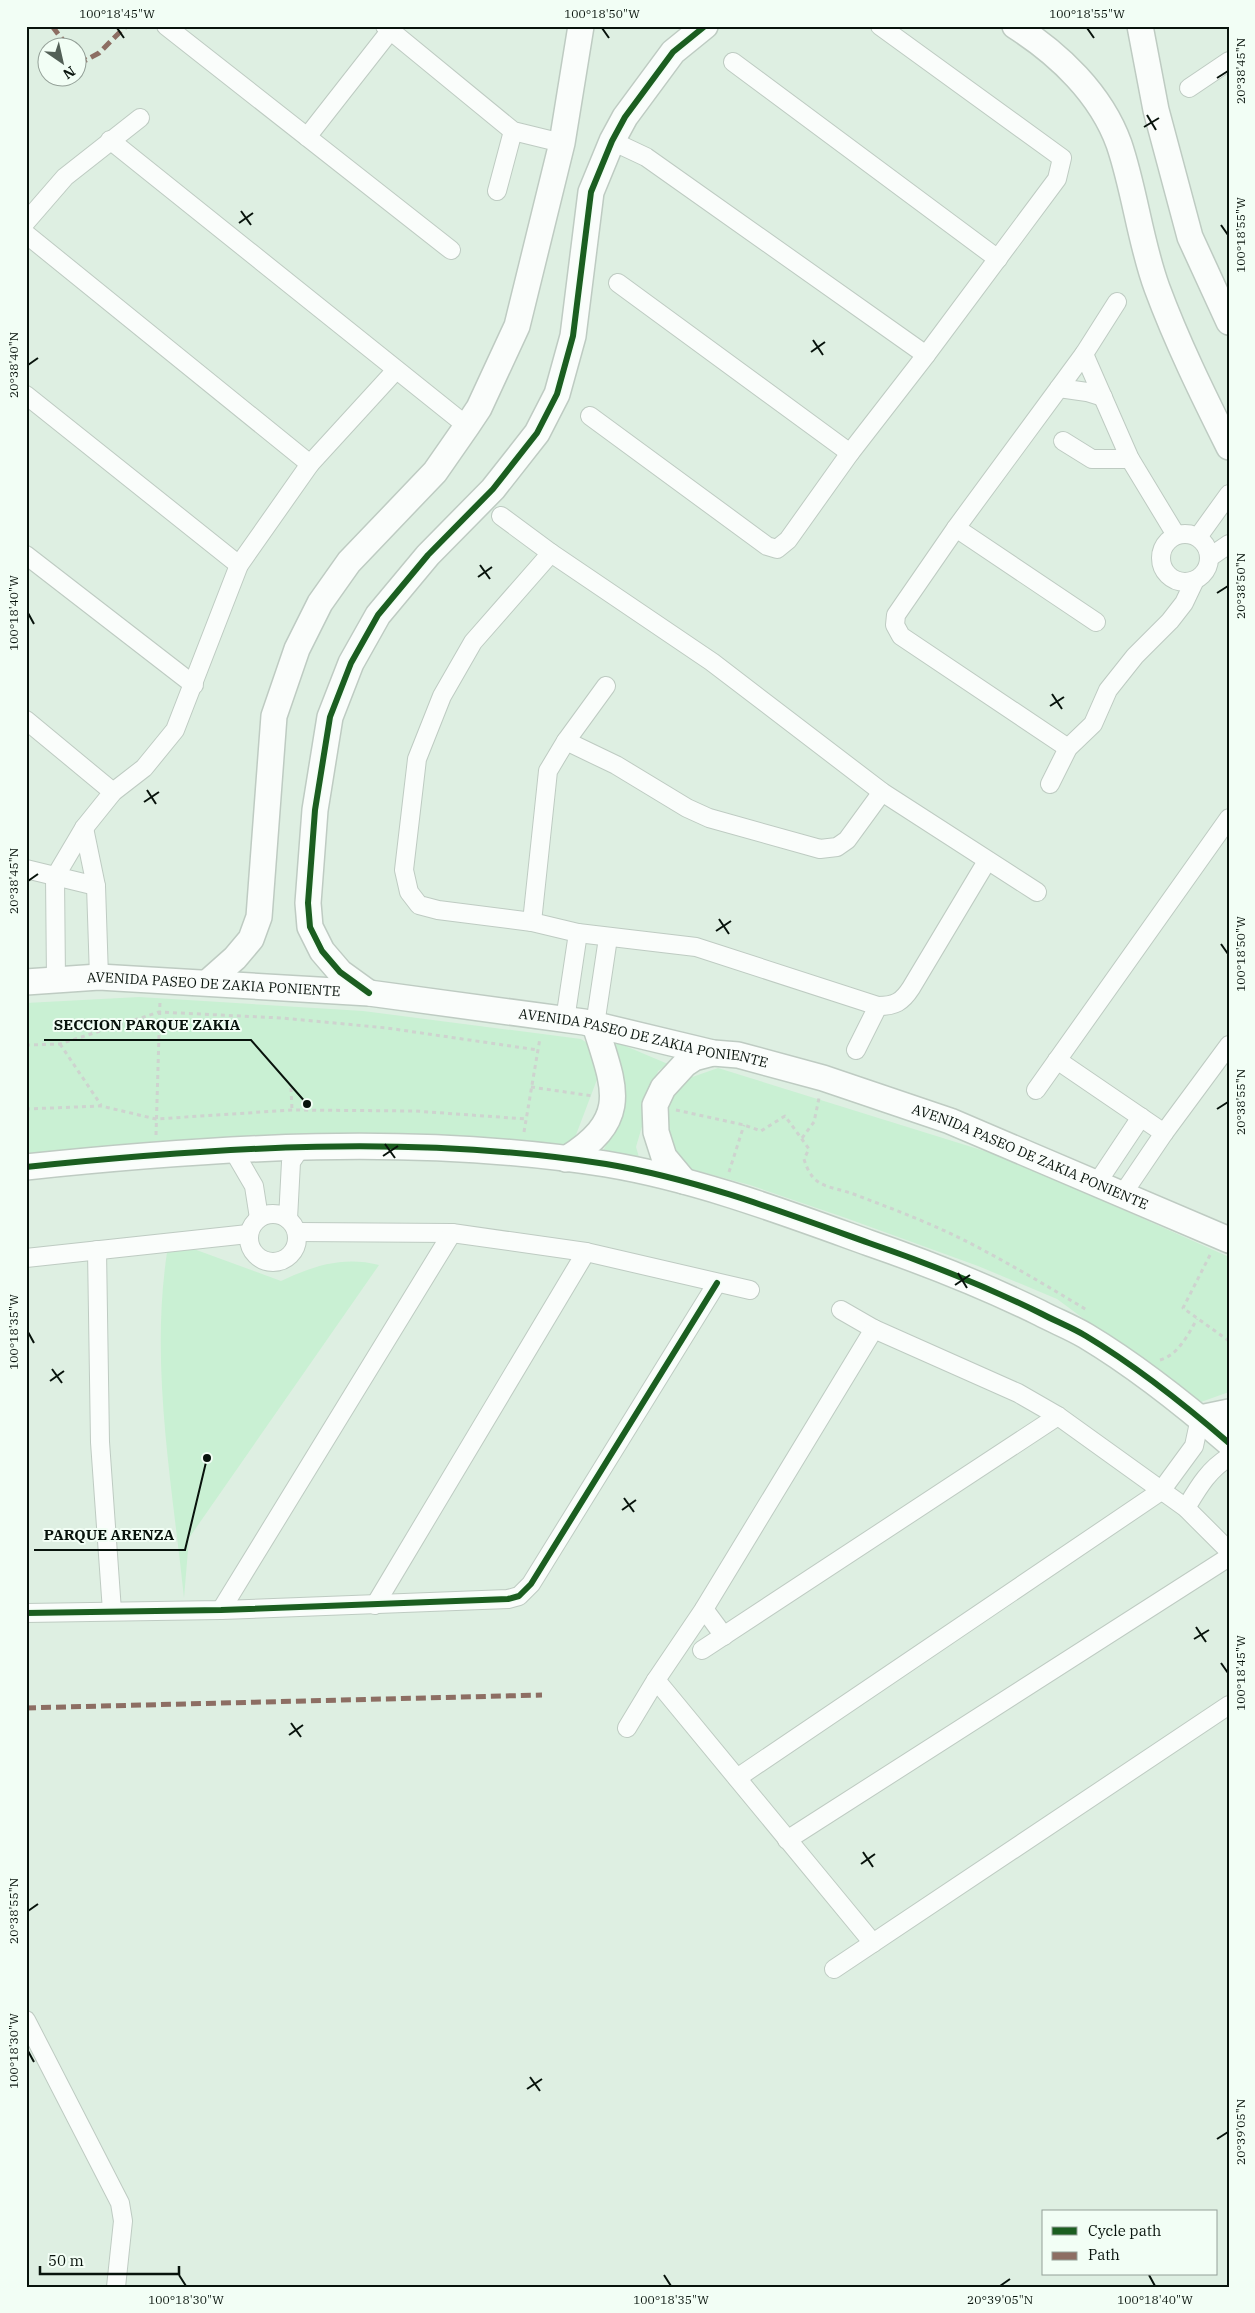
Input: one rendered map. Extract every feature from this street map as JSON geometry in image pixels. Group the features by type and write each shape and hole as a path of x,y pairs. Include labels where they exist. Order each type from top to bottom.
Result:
{"street":[{"path":"166,26 451,250"},
{"path":"673,26 673,52"},
{"path":"369,993 340,972 322,951 310,927 308,904 315,810 330,717 351,663 378,615 428,555 493,489 537,433 557,394 573,336 591,192 612,140 625,117 673,52 705,26"},
{"path":"590,416 767,546 777,549 788,540 850,453 998,259 1057,179 1062,158 880,26"},
{"path":"1015,26 1055,55 1078,77 1100,106 1118,143 1156,287 1197,382 1229,447"},
{"path":"1051,26 1049,33 1055,55"},
{"path":"1140,26 1156,110 1190,237 1229,322"},
{"path":"208,982 235,958 251,940 259,917 274,716 297,649 320,603 349,562 435,472 467,426 479,408 517,326 562,142 581,27"},
{"path":"307,137 387,28 513,131 562,142"},
{"path":"1189,88 1229,61"},
{"path":"733,62 998,259"},
{"path":"26,222 65,177 140,118"},
{"path":"497,191 513,131"},
{"path":"110,140 467,426"},
{"path":"612,140 646,157 926,355"},
{"path":"26,234 310,464"},
{"path":"618,283 850,453"},
{"path":"1068,748 902,636 895,626 896,615 956,528 1084,354 1117,302"},
{"path":"1084,354 1130,459 1176,535"},
{"path":"56,980 55,877 84,828 113,792 144,768 175,730 239,565 310,464 396,370"},
{"path":"1059,388 1087,392 1103,397"},
{"path":"26,395 239,565"},
{"path":"1063,441 1092,459 1130,459"},
{"path":"1198,537 1229,494"},
{"path":"501,516 551,553 712,662 882,792 1037,892"},
{"path":"956,528 1096,622"},
{"path":"1050,784 1068,748 1093,724 1108,690 1135,656 1180,609 1194,582 1206,572 1210,557 1206,546 1198,537 1187,534 1176,535 1164,545 1162,552 1160,560 1165,574 1178,582 1194,582"},
{"path":"1210,557 1229,544"},
{"path":"551,553 474,642 442,696 417,759 404,870 409,892 419,904 438,910 532,922 608,938 696,948 878,1006 893,1006 904,999 987,861"},
{"path":"26,555 194,685"},
{"path":"532,922 548,771 566,741 606,686"},
{"path":"26,720 113,792"},
{"path":"566,741 616,765 686,808 709,818 820,849 837,847 846,840 882,792"},
{"path":"1036,1090 1229,818"},
{"path":"84,828 96,886 98,977"},
{"path":"26,869 96,886"},
{"path":"555,1019 578,933"},
{"path":"566,1159 599,1133 610,1114 613,1099 610,1067 595,1025 608,938"},
{"name":"AVENIDA PASEO DE ZAKIA PONIENTE","path":"26,982 98,977 369,993 595,1025 712,1053 738,1055 824,1078 950,1120 1229,1240"},
{"path":"856,1050 878,1006"},
{"path":"1122,1195 1164,1133 1229,1045"},
{"path":"684,1181 664,1157 656,1132 656,1105 664,1088 685,1064 694,1058 712,1053"},
{"path":"1057,1060 1164,1133"},
{"path":"1097,1183 1141,1117"},
{"path":"26,1167 233,1150 301,1147 445,1148 522,1153 608,1164 684,1181 922,1262 1005,1296 1086,1336 1200,1418 1229,1443"},
{"path":"301,1147 291,1162 292,1226 297,1242 294,1251 287,1258 278,1262 268,1263 259,1260 252,1253 248,1244 248,1234 252,1225 259,1218 268,1214 279,1214 292,1226 452,1233 586,1252 750,1290"},
{"path":"233,1150 254,1186 259,1218"},
{"path":"221,1610 452,1233"},
{"path":"26,1258 248,1234"},
{"path":"97,1250 100,1442 112,1612"},
{"path":"375,1605 586,1252"},
{"path":"26,1613 375,1605 508,1599 519,1596 531,1584 717,1283"},
{"path":"841,1310 874,1329 1018,1393 1058,1416 1186,1508 1229,1551"},
{"path":"627,1728 656,1680 704,1609 874,1329"},
{"path":"1200,1418 1229,1412"},
{"path":"702,1650 1058,1416"},
{"path":"737,1778 1161,1491 1194,1446 1200,1418"},
{"path":"1186,1508 1203,1479 1218,1463 1229,1457"},
{"path":"787,1840 1229,1557"},
{"path":"704,1609 724,1636"},
{"path":"656,1680 873,1943"},
{"path":"834,1969 1229,1705"},
{"path":"26,2020 120,2203 122,2221 116,2287"}],"path":[{"path":"156,1156 159,1012 162,980"},
{"path":"26,1045 60,1044 159,1012 281,1018 387,1028 538,1050"},
{"path":"522,1153 538,1050 555,1019"},
{"path":"60,1044 101,1106"},
{"path":"802,1138 814,1122 824,1078"},
{"path":"531,1087 613,1099"},
{"path":"291,1088 292,1110"},
{"path":"656,1105 744,1125 761,1132 785,1116 810,1149 804,1159 808,1173 821,1185 849,1192 914,1217 980,1248 1094,1314"},
{"path":"26,1109 101,1106 156,1119 292,1110 414,1111 526,1119"},
{"path":"723,1193 744,1125"},
{"path":"1206,1264 1183,1308 1229,1340"},
{"path":"1155,1357 1160,1360 1170,1356 1198,1319"}],"green space":[{"path":"139,997 363,1011 581,1039 598,1050 601,1069 571,1148 26,1156 26,1003"},
{"path":"597,1034 668,1064 658,1071 636,1147 641,1164 598,1161 611,1135"},
{"path":"718,1068 1007,1158 1229,1257 1229,1392 1198,1403 1057,1299 978,1266 846,1218 750,1185 679,1166 662,1128 678,1082"},
{"path":"180,1244 281,1281 328,1264 366,1262 379,1265 189,1538 184,1598 164,1422 161,1334 168,1246"}],"marked path":[{"path":"52,26 61,38"},
{"path":"88,59 99,53 126,26"},
{"path":"26,1708 542,1695"}],"cycle path":[{"path":"369,993 340,972 322,951 310,927 308,903 315,810 330,717 351,663 378,615 428,555 493,489 537,433 557,394 573,336 591,192 612,141 625,117 673,52 705,26"},
{"path":"26,1167 244,1149 389,1146 462,1149 534,1155 640,1170 706,1187 804,1220 934,1267 1019,1303 1075,1330 1105,1348 1160,1386 1229,1443"},
{"path":"26,1613 221,1610 508,1599 519,1596 531,1584 717,1283"}],"place":[{"name":"SECCION PARQUE ZAKIA","path":"307,1104"},
{"name":"PARQUE ARENZA","path":"207,1458"}]}
